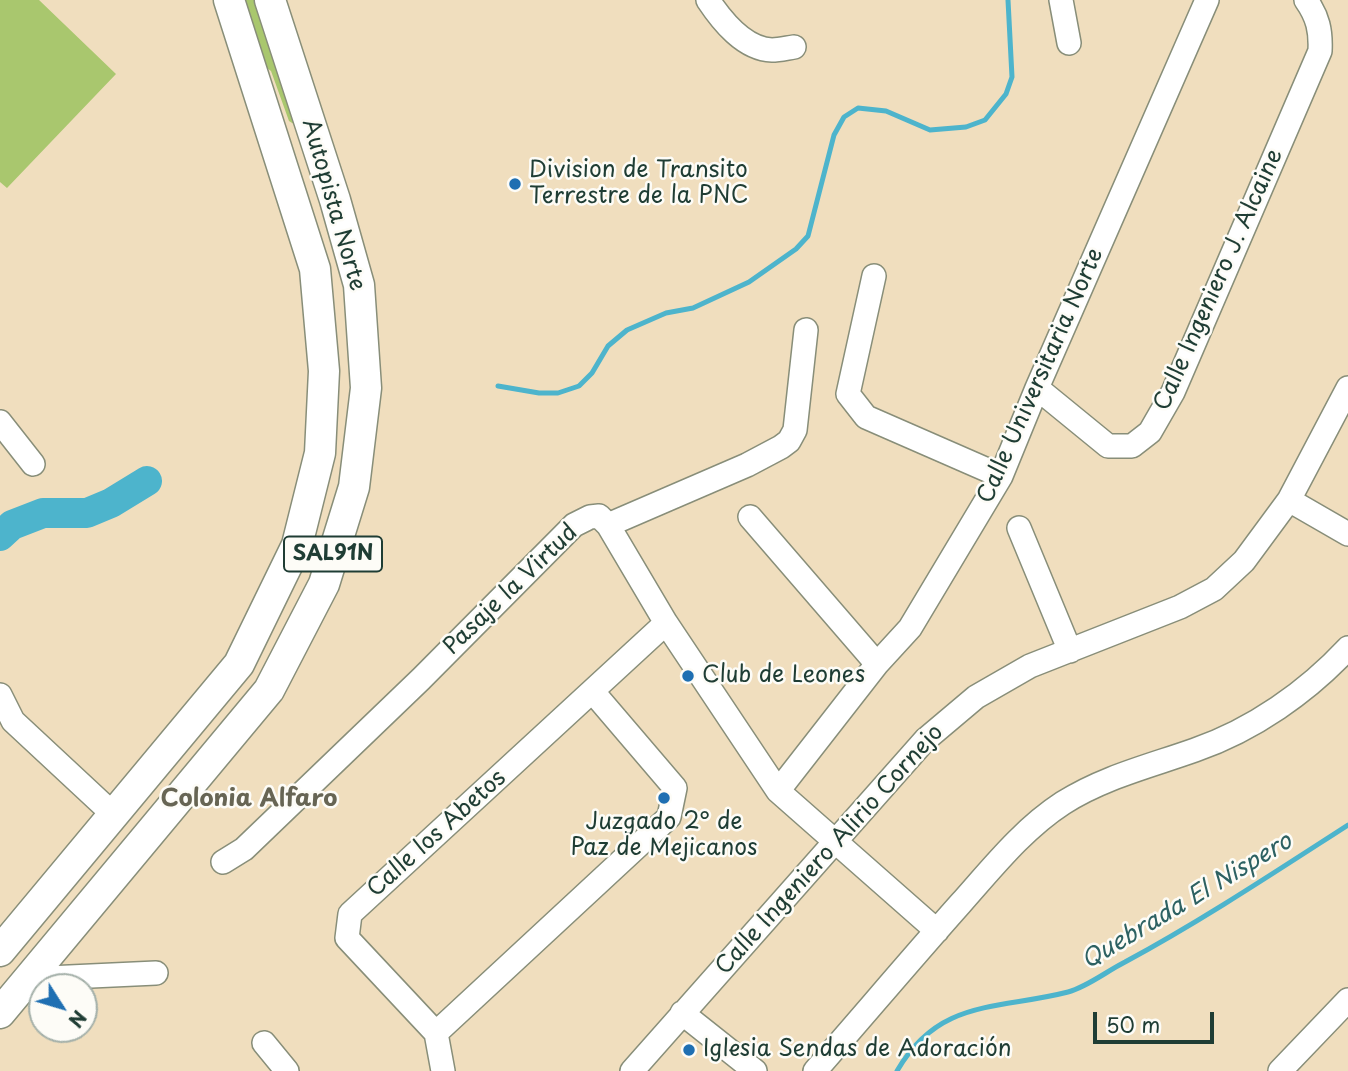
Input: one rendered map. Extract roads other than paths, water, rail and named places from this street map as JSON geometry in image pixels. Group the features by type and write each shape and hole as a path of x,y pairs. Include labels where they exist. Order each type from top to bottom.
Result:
{"main road":[{"name":"Autopista Norte","path":"0,951 239,664 298,545 320,453 324,371 315,269 229,0"},
{"name":"Autopista Norte","path":"0,1013 269,690 324,584 354,488 366,388 359,285 270,0"},
{"path":"251,69 264,75 288,134 297,138 304,133 306,116"},
{"path":"295,205 298,188 308,177 321,178 332,192"}],"street":[{"path":"708,0 731,30 755,46 771,50 794,47"},
{"path":"1061,0 1069,43"},
{"name":"Calle Universitaria Norte","path":"778,791 877,664 910,628 1001,476 1207,0"},
{"name":"Calle Ingeniero J. Alcaine","path":"1037,388 1108,446 1132,446 1150,432 1173,393 1320,51 1321,32 1314,12 1306,0"},
{"path":"874,276 848,394 866,416 1001,476"},
{"path":"608,525 747,465 789,441 795,430 806,330"},
{"name":"Calle Ingeniero Alirio Cornejo","path":"632,1071 925,740 976,697 1030,666 1180,607 1214,589 1244,561 1289,500 1348,388"},
{"path":"0,422 33,464"},
{"path":"1289,500 1348,534"},
{"name":"Pasaje la Virtud","path":"223,862 244,849 574,525 590,517 599,516 608,525 666,624 778,791 937,931"},
{"path":"750,517 877,664"},
{"path":"1019,528 1070,652"},
{"name":"Calle los Abetos","path":"436,1033 347,938 350,914 666,624"},
{"path":"816,1071 1016,841 1057,808 1092,787 1121,774 1196,750 1243,729 1309,684 1348,648"},
{"path":"443,1071 436,1033 669,817 675,788 593,692"},
{"path":"0,695 7,726 114,815"},
{"path":"38,969 48,978 156,973"},
{"path":"1280,1071 1348,1000"},
{"path":"682,1013 755,1071"},
{"path":"264,1043 288,1071"}],"waterway":[{"path":"498,386 539,393 558,393 579,386 592,373 608,346 627,330 666,313 693,308 749,282 796,249 808,236 834,135 844,117 858,108 886,111 930,130 966,127 985,120 1006,94 1012,77 1008,0"},
{"path":"0,536 12,525 43,513 87,513 111,503 147,481"},
{"name":"Quebrada El Nispero","path":"897,1071 914,1047 932,1030 951,1019 972,1011 1042,998 1082,986 1210,913 1348,825"}],"place":[{"name":"Division de Transito Terrestre de la PNC","path":"515,184"},
{"name":"Club de Leones","path":"688,676"},
{"name":"Juzgado 2° de Paz de Mejicanos","path":"664,798"},
{"name":"Iglesia Sendas de Adoración","path":"689,1050"}],"district":[{"name":"Colonia Alfaro","path":"249,799"}]}
